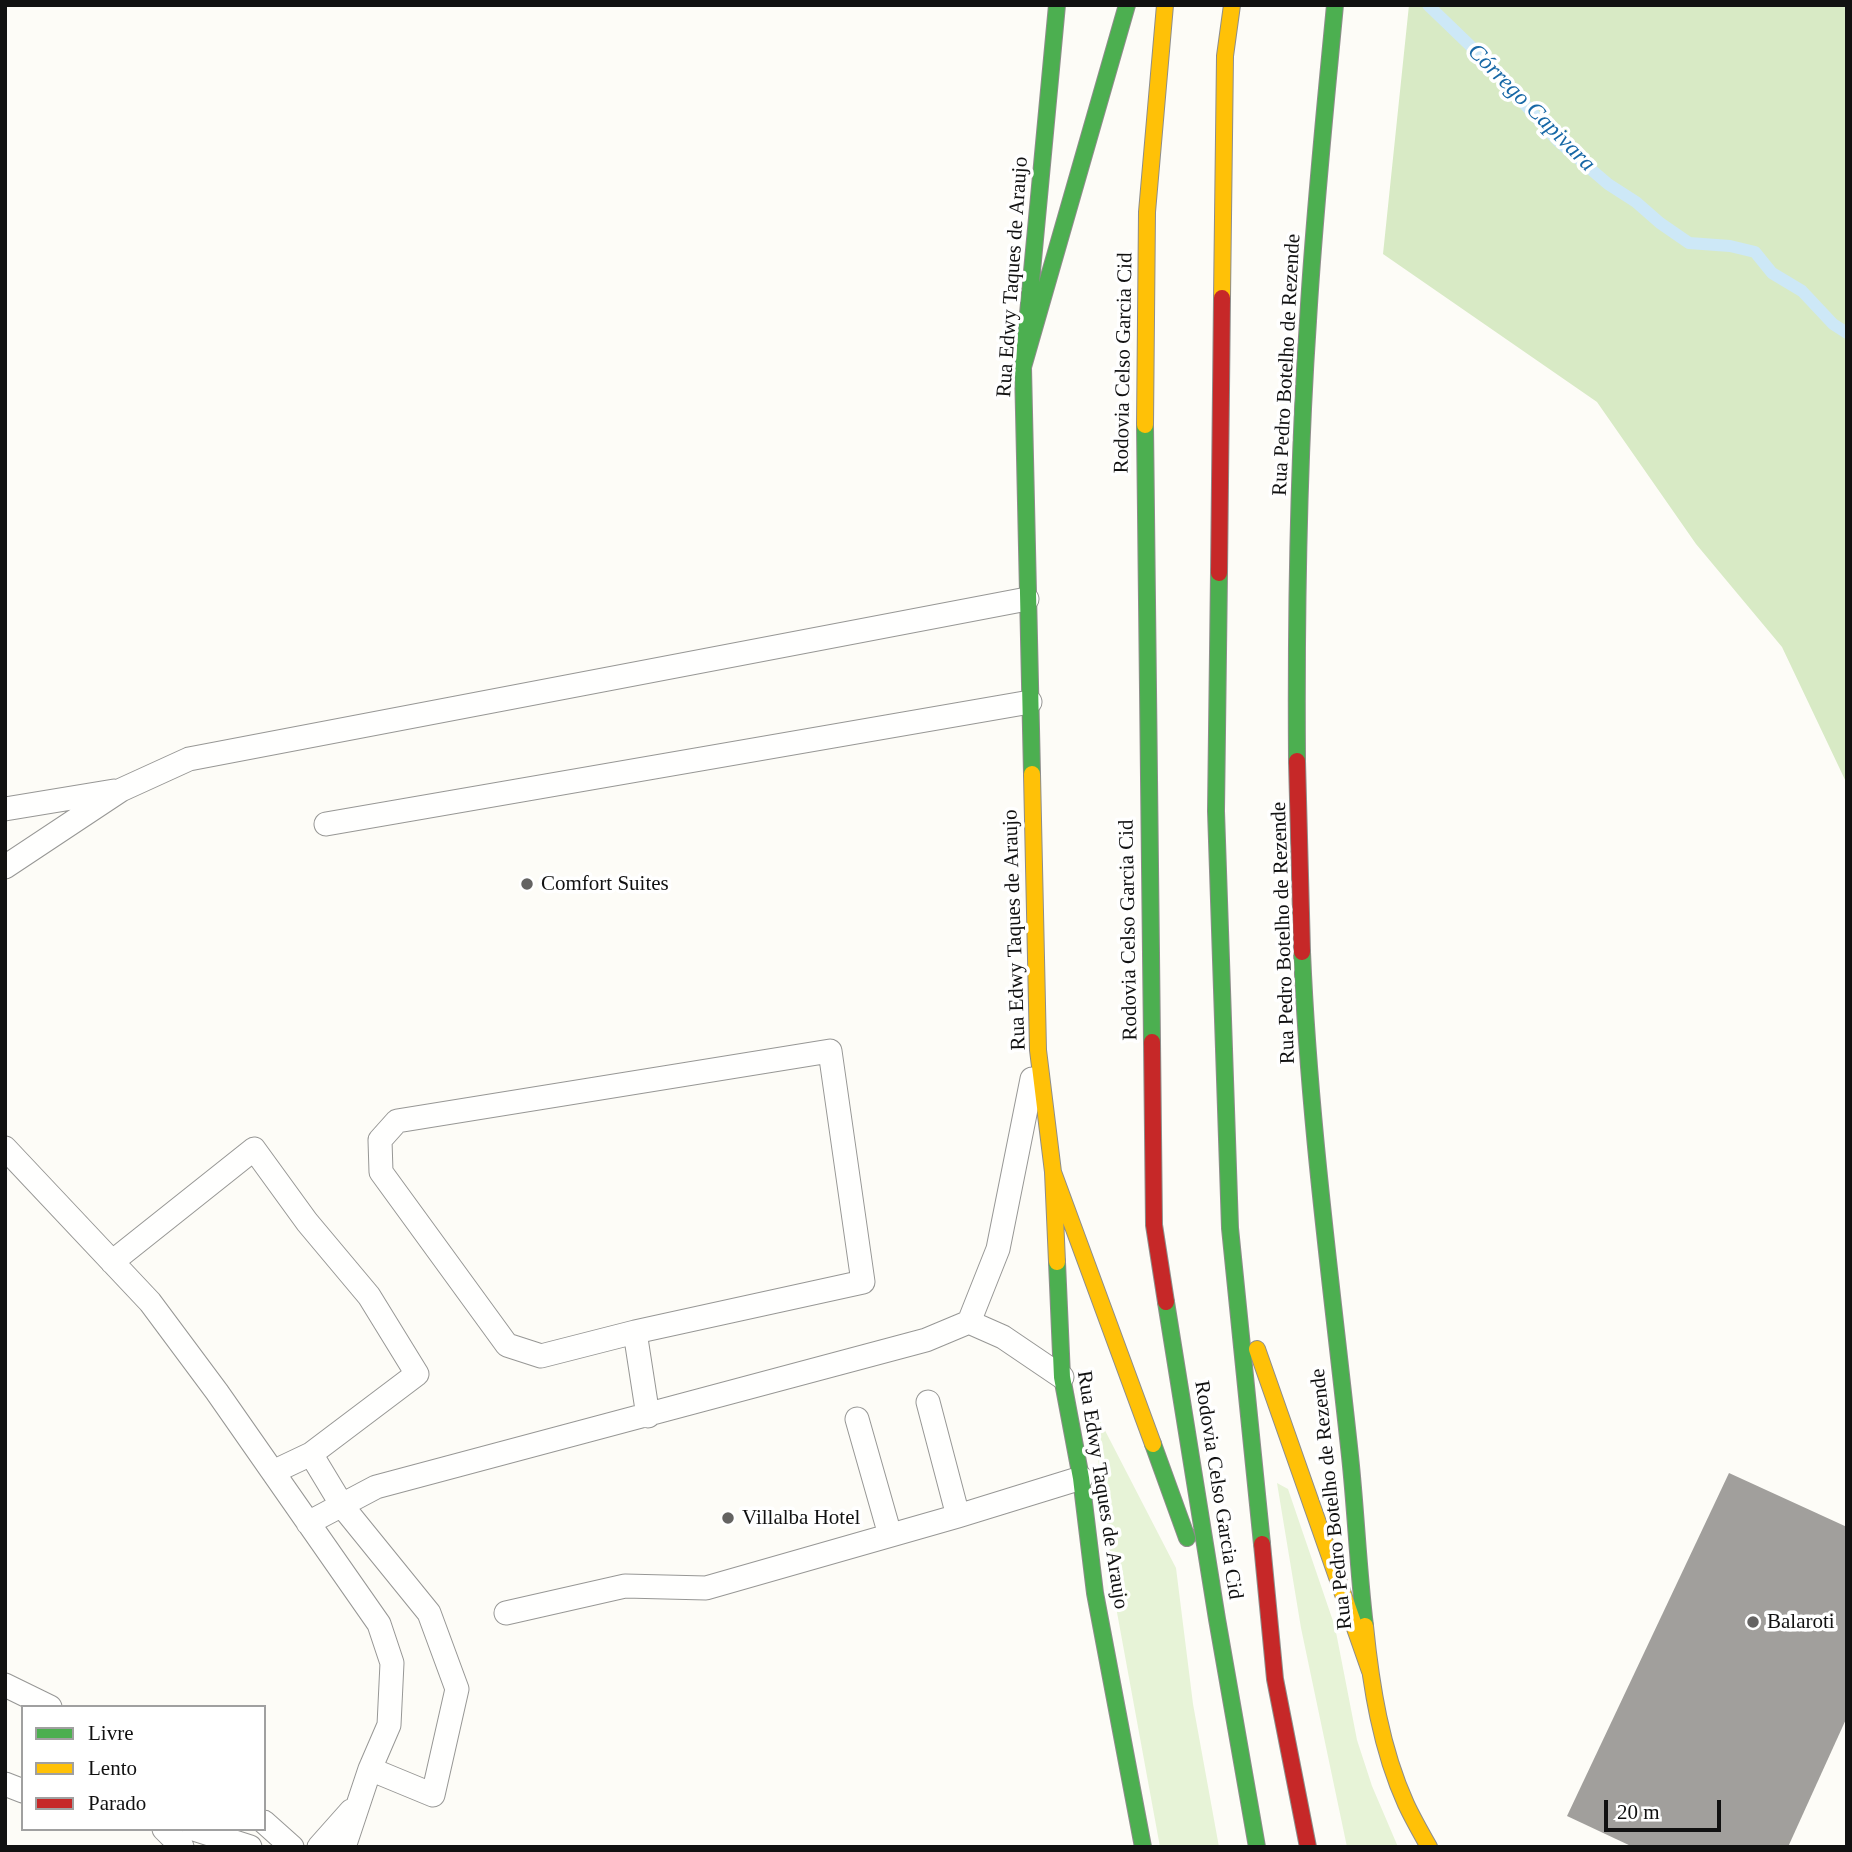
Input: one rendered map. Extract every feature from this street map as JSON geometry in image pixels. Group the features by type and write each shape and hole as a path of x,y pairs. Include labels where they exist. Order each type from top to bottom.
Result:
{"main road":[{"name":"Rua Edwy Taques de Araujo","path":"1057,5 1024,367 1038,1050 1053,1172 1062,1377 1081,1478 1095,1593 1143,1847"},
{"path":"1024,367 1127,5"},
{"name":"Rodovia Celso Garcia Cid","path":"1165,5 1147,212 1143,477 1154,1225 1217,1619 1257,1847"},
{"name":"Rodovia Celso Garcia Cid","path":"1232,5 1225,56 1216,811 1230,1228 1275,1679 1308,1847"},
{"path":"1225,56 1245,5"},
{"name":"Rua Pedro Botelho de Rezende","path":"1335,5 1305,365 1296,658 1304,994 1321,1201 1351,1468 1370,1671 1384,1739 1398,1782 1429,1847"},
{"path":"1053,1172 1217,1619"},
{"path":"1237,1291 1370,1671"}],"lane":[{"path":"5,867 121,790 189,759 1027,599"},
{"path":"326,824 1030,702"},
{"path":"5,809 121,790"},
{"path":"309,1522 343,1507 376,1487 926,1340 969,1322 998,1248 1038,1050"},
{"path":"830,1051 863,1282 635,1332 541,1356 507,1345 381,1172 380,1140 397,1121 830,1051"},
{"path":"5,1148 150,1302 217,1391 379,1624 391,1663 389,1725 370,1769 344,1847"},
{"path":"112,1262 254,1149 307,1222 369,1297 417,1374 311,1454 273,1472"},
{"path":"969,1322 1003,1337 1062,1377"},
{"path":"635,1332 648,1416"},
{"path":"928,1402 958,1516"},
{"path":"857,1419 890,1535"},
{"path":"311,1454 343,1507 429,1613 457,1689 433,1795 370,1769"},
{"path":"506,1613 625,1586 706,1588 1081,1478"},
{"path":"5,1685 46,1705"},
{"path":"319,1847 358,1803"},
{"path":"266,1824 292,1847"},
{"path":"166,1831 182,1847"},
{"path":"200,1831 250,1847"}],"green space":[{"path":"1409,5 1847,5 1847,784 1782,647 1696,544 1597,402 1383,254"},
{"path":"1096,1413 1176,1568 1193,1704 1219,1847 1160,1847 1116,1607 1094,1425"},
{"path":"1277,1483 1288,1489 1335,1627 1357,1740 1372,1786 1398,1847 1347,1847 1301,1628"}],"building":[{"name":"Balaroti","path":"1729,1473 1847,1527 1847,1717 1788,1847 1633,1847 1567,1816"}],"waterway":[{"name":"Córrego Capivara","path":"1428,5 1482,57 1558,141 1608,184 1689,243 1730,246 1755,252 1772,273 1802,291 1833,324 1847,333"}],"traffic: fast":[{"path":"1032,774 1023,367 1057,5"},
{"path":"1023,367 1127,5"},
{"path":"1297,761 1298,541 1302,431 1310,282 1335,5"},
{"path":"1145,425 1152,1042"},
{"path":"1219,573 1216,811 1230,1228 1262,1544"},
{"path":"1302,952 1316,1141 1350,1456 1365,1626"},
{"path":"1057,1262 1062,1377 1081,1478 1095,1593 1143,1847"},
{"path":"1166,1302 1257,1847"},
{"path":"1153,1444 1187,1538"}],"traffic: slow":[{"path":"1145,425 1147,212 1165,5"},
{"path":"1222,298 1225,56 1232,5"},
{"path":"1032,774 1038,1050 1053,1172 1057,1262"},
{"path":"1053,1172 1153,1444"},
{"path":"1257,1349 1370,1671"},
{"path":"1365,1626 1374,1694 1390,1761 1406,1804 1429,1847"}],"traffic: jam":[{"path":"1219,573 1222,298"},
{"path":"1297,761 1302,952"},
{"path":"1152,1042 1154,1225 1166,1302"},
{"path":"1262,1544 1275,1679 1308,1847"}],"place":[{"name":"Comfort Suites","path":"527,884"},
{"name":"Villalba Hotel","path":"728,1518"},
{"name":"Balaroti","path":"1753,1622"}]}
